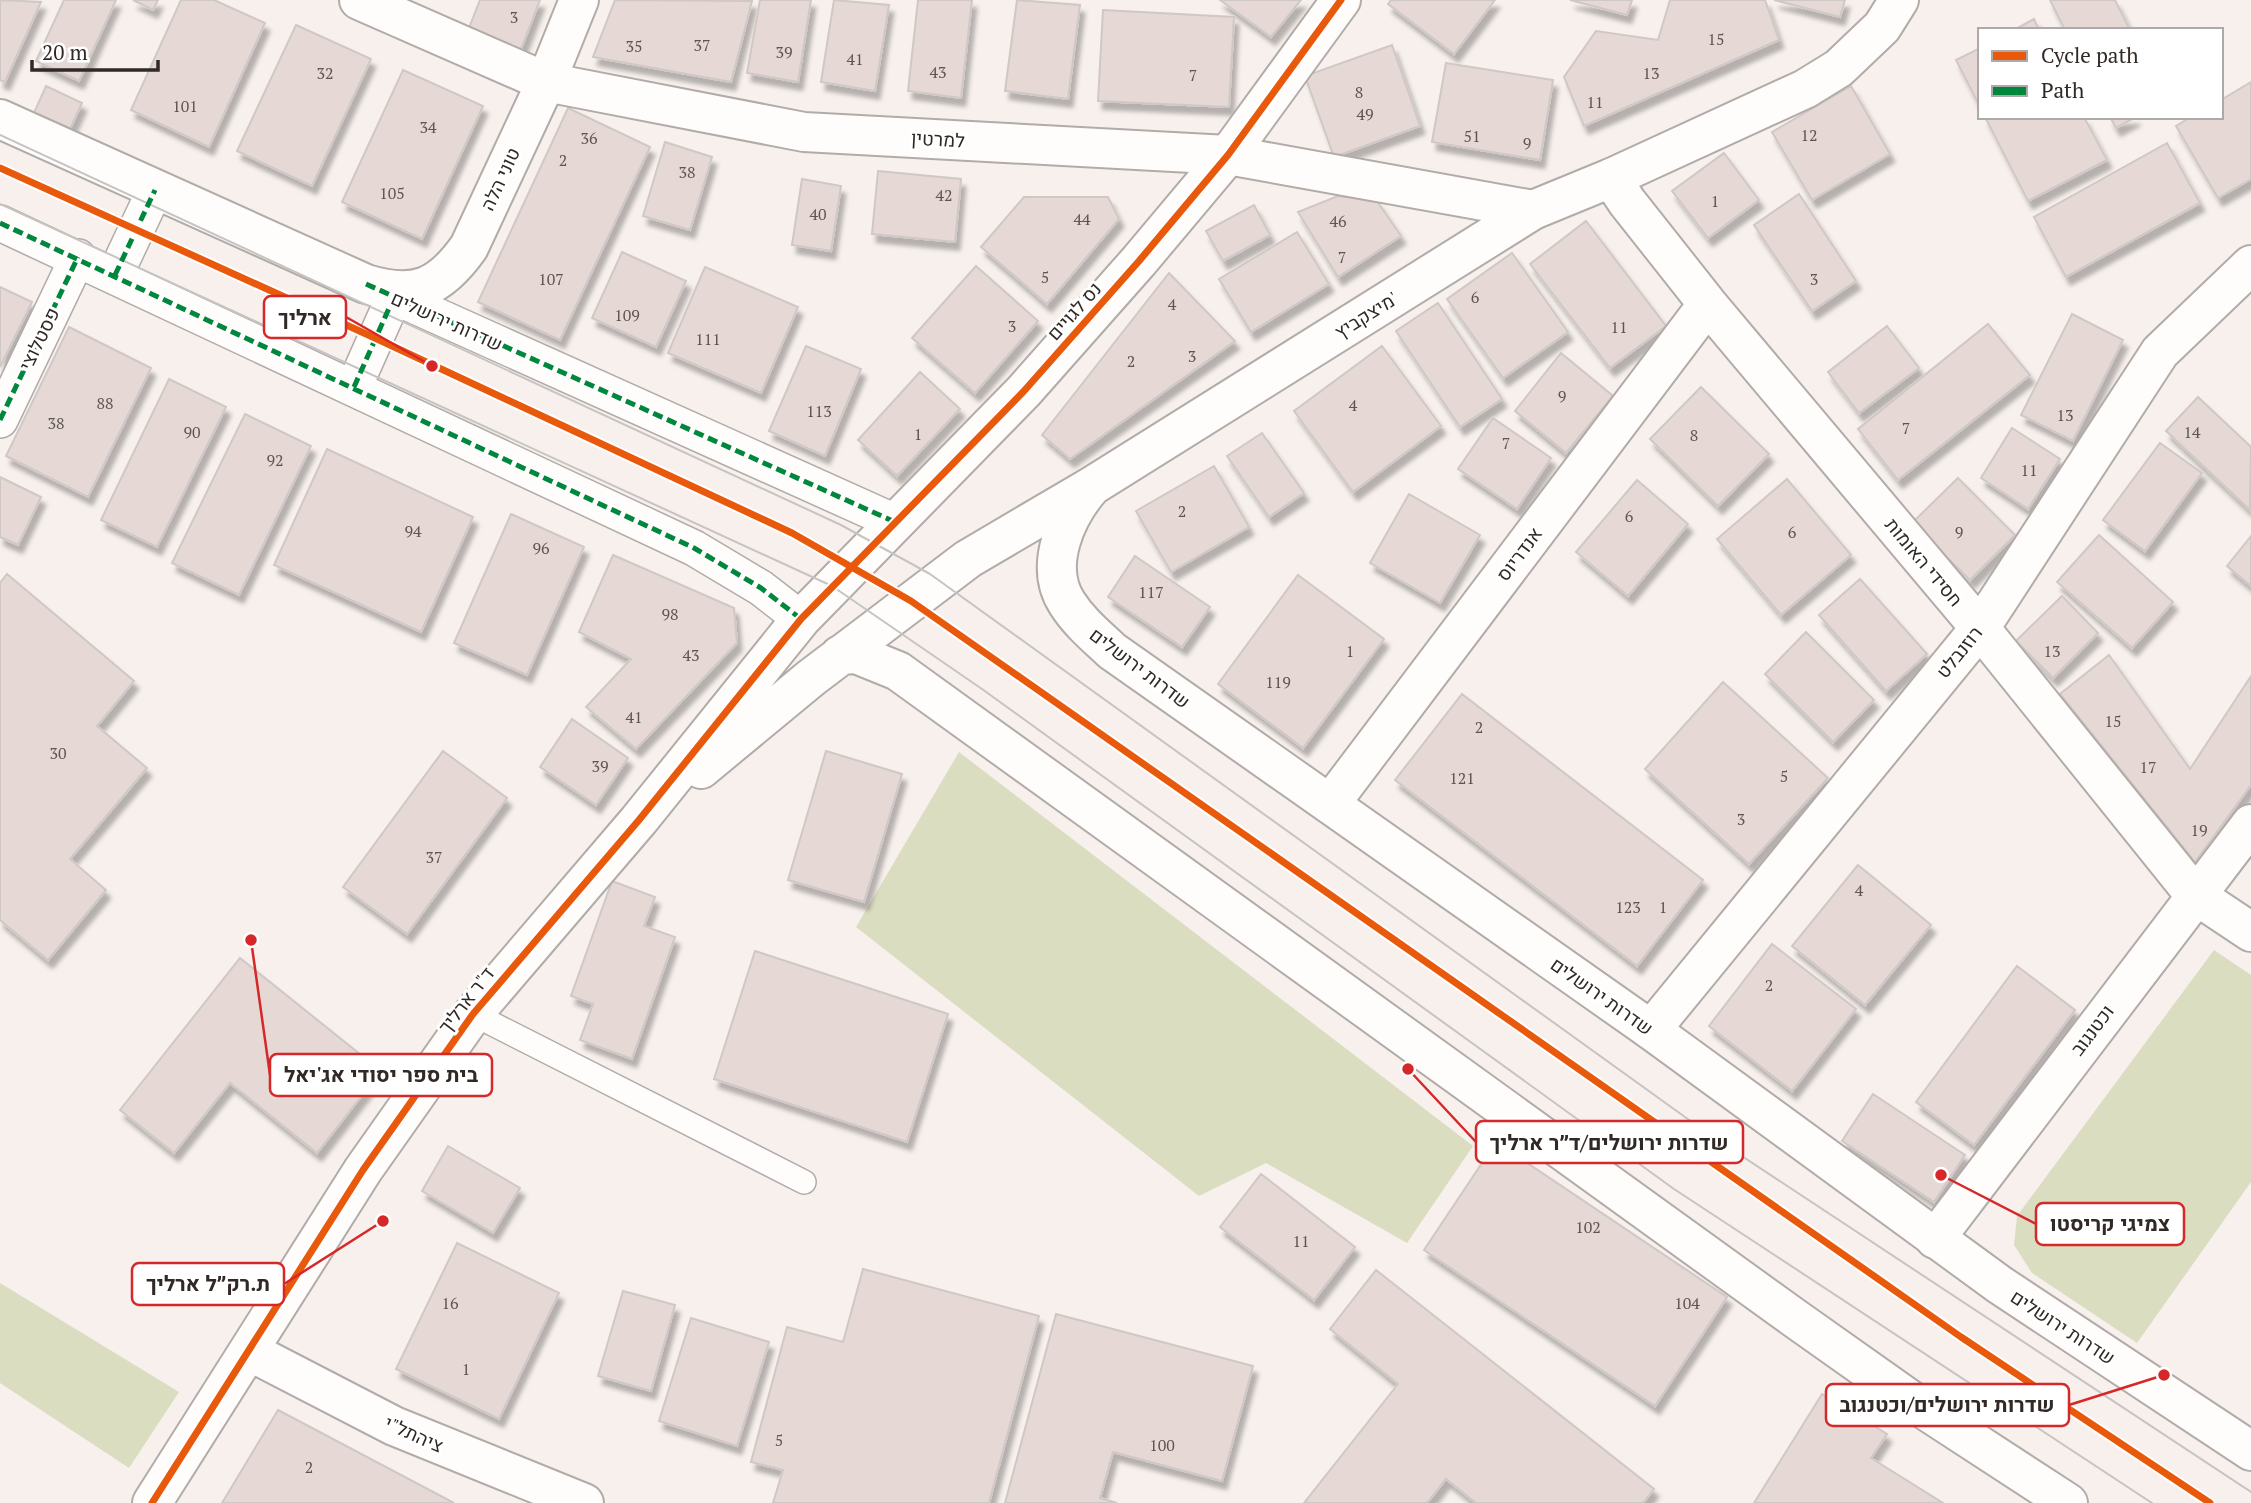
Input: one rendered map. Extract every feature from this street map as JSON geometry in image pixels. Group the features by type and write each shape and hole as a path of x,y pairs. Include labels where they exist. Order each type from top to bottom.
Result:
{"street":[{"name":"למרטין","path":"359,0 546,82 804,132 1228,155 1533,210"},
{"name":"טוני הלה","path":"380,291 420,290 439,281 456,266 469,247 546,82 579,0"},
{"name":"נס לגויים","path":"801,619 1024,391 1139,261 1228,155 1341,0"},
{"name":"מיצקביץ'","path":"841,655 968,559 1092,486 1533,210 1611,178 1805,89 1839,68 1873,35 1899,0"},
{"name":"שדרות ירושלים","path":"0,119 895,522"},
{"name":"חסידי האומות","path":"1611,178 1710,307 1980,628 2194,894 2251,932"},
{"path":"115,275 155,190"},
{"path":"0,223 78,257 694,548 761,588 801,619"},
{"name":"פסטלוצי","path":"0,420 78,257"},
{"name":"רוזנבלט","path":"1651,1030 1980,628 2160,352 2251,265"},
{"path":"354,387 380,291"},
{"name":"אנדריוס","path":"1330,804 1704,309 1710,307"},
{"name":"שדרות ירושלים","path":"1092,486 1067,523 1057,560 1058,579 1065,600 1082,624 1112,651 1651,1030 2000,1285 2251,1451"},
{"name":"ד\"ר ארליך","path":"152,1503 251,1352 363,1170 473,1014 639,820 801,619"},
{"path":"841,655 856,654 887,665 972,722 1277,946 1804,1325 1916,1404 2068,1503"},
{"name":"ד\"ר ארליך","path":"639,820 841,655"},
{"name":"וכטנגוב","path":"1935,1238 2194,894 2251,824"},
{"name":"ציהתל\"י","path":"251,1352 394,1426 584,1503"}],"lane":[{"path":"473,1014 804,1182"}],"green space":[{"path":"959,752 1473,1146 1407,1243 1266,1163 1199,1196 856,927"},
{"path":"2214,950 2251,975 2251,1182 2137,1343 2032,1273 2014,1245 2017,1216"},
{"path":"0,1283 179,1392 129,1468 0,1383"}],"building":[{"path":"0,0 41,2 5,82 0,80"},
{"path":"64,0 116,0 79,81 36,61"},
{"path":"133,0 158,0 153,10"},
{"path":"181,0 214,0 265,23 209,147 131,110"},
{"path":"480,0 540,0 521,49 469,28"},
{"path":"615,0 752,1 731,82 593,57"},
{"path":"760,0 811,0 798,82 747,73"},
{"path":"834,0 889,5 875,91 821,82"},
{"path":"918,0 972,0 961,98 908,91"},
{"path":"1017,0 1080,5 1068,99 1005,91"},
{"path":"1220,0 1301,0 1271,37"},
{"path":"1391,0 1495,0 1454,54 1388,4"},
{"path":"1570,0 1632,0 1627,15"},
{"path":"1670,0 1765,0 1779,40 1584,126 1564,77 1596,31 1658,40"},
{"path":"1774,0 1845,0 1840,17"},
{"path":"2050,0 2115,0 2129,28 2064,28"},
{"path":"1103,10 1234,17 1229,107 1098,101"},
{"path":"2034,19 2038,28 2018,28"},
{"path":"296,25 371,59 312,186 237,151"},
{"path":"1392,45 1420,126 1334,157 1305,76"},
{"path":"1978,49 1978,103 1956,60"},
{"path":"1446,63 1553,80 1540,160 1432,142"},
{"path":"403,70 483,106 422,239 342,202"},
{"path":"2251,82 2251,179 2218,198 2176,126 2188,119 2223,119 2223,99"},
{"path":"46,86 82,103 70,129 34,113"},
{"path":"1851,86 1890,154 1812,200 1772,132"},
{"path":"568,108 650,147 560,340 478,302"},
{"path":"1986,119 2085,119 2107,160 2028,201"},
{"path":"2111,119 2132,119 2116,128"},
{"path":"665,142 712,157 690,230 643,216"},
{"path":"2167,143 2200,203 2066,277 2034,217"},
{"path":"1724,153 1759,200 1708,238 1672,191"},
{"path":"878,171 961,179 955,242 872,234"},
{"path":"802,179 841,186 831,251 792,245"},
{"path":"1799,194 1856,281 1812,311 1754,225"},
{"path":"1338,196 1377,201 1401,236 1338,277 1298,212"},
{"path":"1024,197 1108,197 1119,219 1047,304 981,247"},
{"path":"1254,205 1270,235 1223,261 1206,231"},
{"path":"1586,221 1666,326 1610,368 1530,264"},
{"path":"1297,232 1329,284 1251,332 1219,279"},
{"path":"622,252 686,281 656,347 592,318"},
{"path":"1512,253 1568,332 1503,378 1447,299"},
{"path":"976,266 1038,321 975,393 912,338"},
{"path":"705,267 798,307 761,393 668,353"},
{"path":"1169,273 1235,341 1070,459 1042,435"},
{"path":"0,287 32,302 0,367"},
{"path":"1438,303 1502,399 1460,427 1396,331"},
{"path":"2072,314 2123,340 2073,441 2021,415"},
{"path":"1988,324 2030,375 1898,480 1858,429"},
{"path":"1887,326 1919,368 1859,413 1828,372"},
{"path":"69,327 151,368 88,497 6,456"},
{"path":"806,346 861,369 825,456 769,431"},
{"path":"1382,346 1441,426 1353,492 1294,411"},
{"path":"1561,353 1613,396 1566,453 1515,411"},
{"path":"920,372 960,409 897,476 858,440"},
{"path":"169,379 226,407 157,547 101,520"},
{"path":"1701,387 1769,454 1718,506 1650,439"},
{"path":"2198,397 2251,447 2250,510 2166,431"},
{"path":"245,414 311,446 239,595 172,563"},
{"path":"1493,418 1551,458 1517,509 1458,469"},
{"path":"2012,428 2060,459 2028,509 1981,478"},
{"path":"1262,433 1304,493 1269,517 1227,456"},
{"path":"2160,443 2202,473 2145,551 2103,520"},
{"path":"327,449 473,517 421,632 274,565"},
{"path":"1214,466 1249,527 1171,572 1136,511"},
{"path":"0,477 41,497 18,545 0,537"},
{"path":"1958,478 2015,535 1970,580 1912,523"},
{"path":"1787,479 1851,555 1781,615 1717,539"},
{"path":"1637,480 1688,524 1628,596 1576,552"},
{"path":"1409,494 1480,535 1440,603 1370,563"},
{"path":"511,514 584,547 527,675 454,643"},
{"path":"2099,535 2173,602 2132,648 2057,582"},
{"path":"2251,536 2251,586 2227,566"},
{"path":"613,555 734,608 737,643 636,749 586,707 631,659 579,632"},
{"path":"1135,556 1210,607 1182,647 1108,597"},
{"path":"7,574 134,681 97,726 147,768 70,859 106,890 48,960 0,920 0,583"},
{"path":"1298,575 1384,639 1303,748 1218,684"},
{"path":"1860,579 1927,654 1886,691 1819,615"},
{"path":"2062,596 2098,633 2053,678 2016,641"},
{"path":"1806,632 1874,700 1833,742 1765,674"},
{"path":"2109,655 2190,769 2251,676 2251,785 2195,862 2060,694"},
{"path":"1723,682 1828,778 1749,864 1645,769"},
{"path":"1462,694 1703,880 1637,966 1395,780"},
{"path":"572,719 628,758 596,805 540,767"},
{"path":"443,751 507,798 407,934 343,887"},
{"path":"826,751 902,774 864,902 788,880"},
{"path":"1858,865 1931,925 1865,1005 1792,946"},
{"path":"612,881 655,897 644,926 675,937 632,1059 580,1040 593,1004 571,996"},
{"path":"1772,944 1856,1009 1792,1091 1709,1026"},
{"path":"755,951 948,1014 907,1142 714,1079"},
{"path":"240,958 381,1071 317,1153 230,1083 174,1153 120,1110"},
{"path":"2017,966 2075,1010 1974,1145 1916,1102"},
{"path":"1873,1094 1965,1155 1934,1202 1842,1141"},
{"path":"1496,1142 1727,1297 1655,1406 1424,1250"},
{"path":"448,1146 520,1188 493,1233 422,1191"},
{"path":"1261,1174 1355,1247 1314,1300 1220,1227"},
{"path":"457,1243 559,1293 499,1419 396,1369"},
{"path":"863,1269 1039,1316 989,1503 773,1503 783,1470 751,1462 787,1327 843,1342"},
{"path":"1376,1270 1654,1489 1643,1503 1476,1503 1446,1479 1427,1503 1304,1503 1398,1384 1330,1329"},
{"path":"623,1291 675,1305 651,1391 598,1376"},
{"path":"1056,1314 1253,1366 1222,1481 1113,1452 1100,1498 1117,1503 1005,1503"},
{"path":"691,1318 769,1342 737,1446 659,1421"},
{"path":"1822,1394 1887,1434 1871,1458 1943,1503 1754,1503"},
{"path":"278,1410 454,1503 222,1503"}],"tram line":[{"path":"0,135 841,525 930,574 1710,1135 2251,1492"},
{"path":"0,204 832,586 982,689 1674,1189 2152,1503"}],"marked path":[{"path":"115,275 155,190"},
{"path":"0,223 694,548 761,588 801,619"},
{"path":"0,420 78,257"},
{"path":"366,284 895,522"},
{"path":"354,387 394,297"}],"cycle path":[{"path":"152,1503 363,1170 473,1014 639,820 801,619 1024,391 1139,261 1228,155 1341,0"},
{"path":"0,168 375,338 792,533 911,601 1961,1337 2210,1503"}],"place":[{"name":"ארליך","path":"432,366"},
{"name":"בית ספר יסודי אג'יאל","path":"251,940"},
{"name":"שדרות ירושלים/ד״ר ארליך","path":"1408,1069"},
{"name":"צמיגי קריסטו","path":"1941,1175"},
{"name":"ת.רק״ל ארליך","path":"383,1221"},
{"name":"שדרות ירושלים/וכטנגוב","path":"2164,1375"}]}
